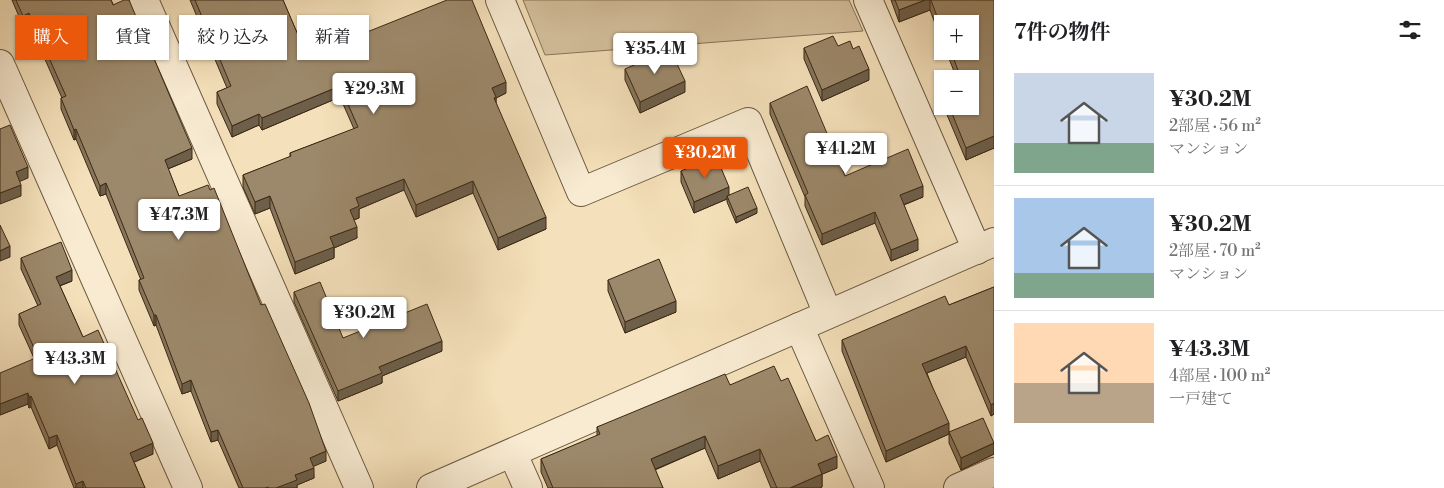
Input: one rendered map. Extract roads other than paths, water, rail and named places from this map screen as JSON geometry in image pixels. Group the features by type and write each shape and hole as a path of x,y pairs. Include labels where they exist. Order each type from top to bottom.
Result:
{"street":[{"path":"144,0 359,488"},
{"path":"500,0 581,192 748,122 828,314"},
{"path":"431,488 513,454 798,327 986,246 868,0"},
{"path":"0,64 188,488"},
{"path":"798,327 870,488"},
{"path":"513,454 528,488"},
{"path":"958,488 994,472"}]}
